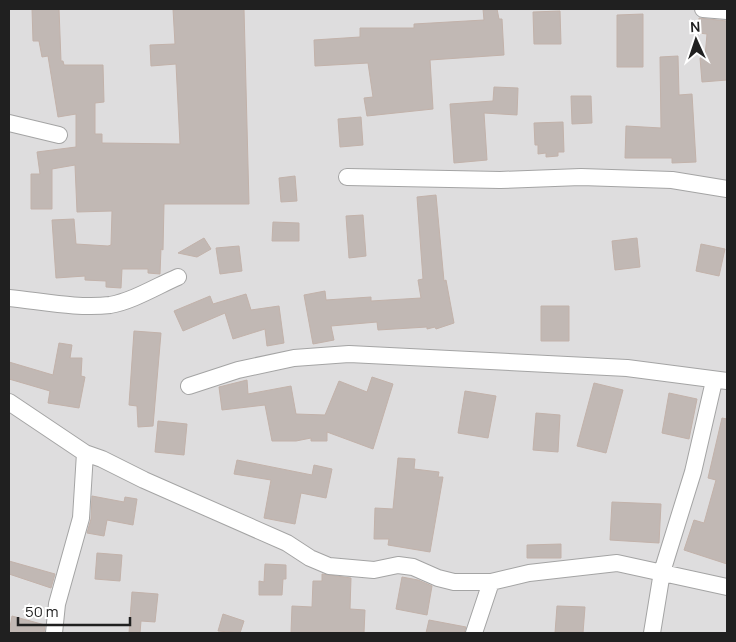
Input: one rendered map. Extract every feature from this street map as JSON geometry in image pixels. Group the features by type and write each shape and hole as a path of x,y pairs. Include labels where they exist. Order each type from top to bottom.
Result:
{"street":[{"path":"704,9 727,12"},
{"path":"9,123 59,135"},
{"path":"347,178 500,180 581,177 672,180 727,189"},
{"path":"9,298 90,305 110,304 124,301 178,277"},
{"path":"189,386 238,370 294,358 349,354 627,368 720,381 662,572 652,633"},
{"path":"9,402 85,453 287,543 310,558 329,566 374,570 398,565 422,570 446,580 491,582 529,573 617,563 727,587"},
{"path":"54,633 56,604 81,518 85,453"},
{"path":"474,633 491,582"}],"shaded area":[{"path":"9,9 727,9 727,633 9,633"}],"building":[{"path":"32,9 59,9 61,61 63,61 64,65 103,65 104,102 95,103 95,134 102,134 102,143 180,144 176,64 151,66 150,45 175,44 173,9 244,9 249,204 164,204 163,250 161,249 160,274 148,273 148,269 122,269 121,288 106,287 106,281 85,280 85,276 56,278 52,220 74,219 76,244 108,246 111,245 112,211 77,212 75,165 52,169 52,209 31,209 31,174 40,174 37,152 76,147 76,114 58,117 48,56 42,57 39,41 33,41"},
{"path":"483,9 497,9 499,19 502,19 504,55 430,60 433,109 367,116 364,98 373,97 368,63 315,66 314,40 360,37 360,28 414,28 414,24 484,20"},
{"path":"560,11 561,44 534,44 533,12"},
{"path":"643,14 643,67 617,67 617,15"},
{"path":"699,18 727,21 727,80 702,82 700,58 705,57 707,34 699,33"},
{"path":"678,56 679,95 692,94 696,162 672,163 672,158 625,158 626,126 661,128 660,57"},
{"path":"494,87 518,88 517,115 484,113 487,160 454,163 450,104 493,101"},
{"path":"571,96 591,96 592,123 572,124"},
{"path":"361,117 363,145 340,147 338,119"},
{"path":"563,122 564,152 558,152 558,156 546,157 546,153 538,154 538,145 535,145 534,123"},
{"path":"295,176 297,201 281,202 279,178"},
{"path":"436,195 444,281 446,280 454,323 436,329 435,327 427,329 427,327 378,330 377,322 331,326 334,340 313,344 304,295 325,291 326,300 371,297 371,301 421,298 418,280 423,279 417,197"},
{"path":"363,215 366,256 349,258 346,216"},
{"path":"273,222 299,223 299,241 272,241"},
{"path":"204,238 211,249 197,257 178,253"},
{"path":"637,238 640,267 615,270 612,241"},
{"path":"701,244 725,249 719,276 696,271"},
{"path":"239,246 242,271 220,274 216,248"},
{"path":"246,294 251,310 279,306 284,343 267,346 265,329 233,339 225,313 183,331 174,311 210,296 213,304"},
{"path":"541,306 569,306 569,341 541,341"},
{"path":"134,331 161,333 153,426 138,427 137,406 129,405"},
{"path":"59,343 72,345 70,358 82,358 81,376 85,377 79,408 48,403 50,391 9,379 9,362 53,375"},
{"path":"372,377 393,384 373,449 327,432 327,441 311,441 311,438 296,441 272,441 265,405 222,410 219,387 247,380 248,394 291,386 296,414 325,415 339,381 367,392"},
{"path":"594,383 623,390 606,453 577,446"},
{"path":"465,391 496,396 488,438 458,433"},
{"path":"669,393 697,399 689,439 662,433"},
{"path":"536,413 560,415 558,452 533,450"},
{"path":"722,418 727,419 727,564 684,550 694,520 704,523 716,480 708,478"},
{"path":"158,421 187,424 184,455 155,452"},
{"path":"398,458 415,459 414,469 439,472 438,477 443,477 430,552 388,545 389,539 374,539 375,508 393,509"},
{"path":"237,460 312,475 314,465 332,469 326,498 301,493 295,524 264,518 271,480 234,474"},
{"path":"92,496 124,502 125,497 137,499 133,525 107,520 104,536 87,533 91,519"},
{"path":"612,502 661,504 659,543 610,540"},
{"path":"561,544 561,558 527,558 527,545"},
{"path":"97,553 122,555 120,581 95,579"},
{"path":"9,561 55,574 51,588 9,574"},
{"path":"265,564 286,565 286,579 283,579 282,595 259,595 259,581 264,582"},
{"path":"322,574 351,578 350,609 365,610 364,633 291,633 292,606 312,607 313,581 322,581"},
{"path":"402,577 418,580 432,586 427,615 396,609"},
{"path":"132,592 158,594 155,622 141,621 140,633 129,633"},
{"path":"557,606 585,607 583,633 555,633"},
{"path":"223,614 244,621 240,633 218,631"},
{"path":"12,616 45,625 44,633 9,633"},
{"path":"429,620 466,627 464,633 426,633"}]}
